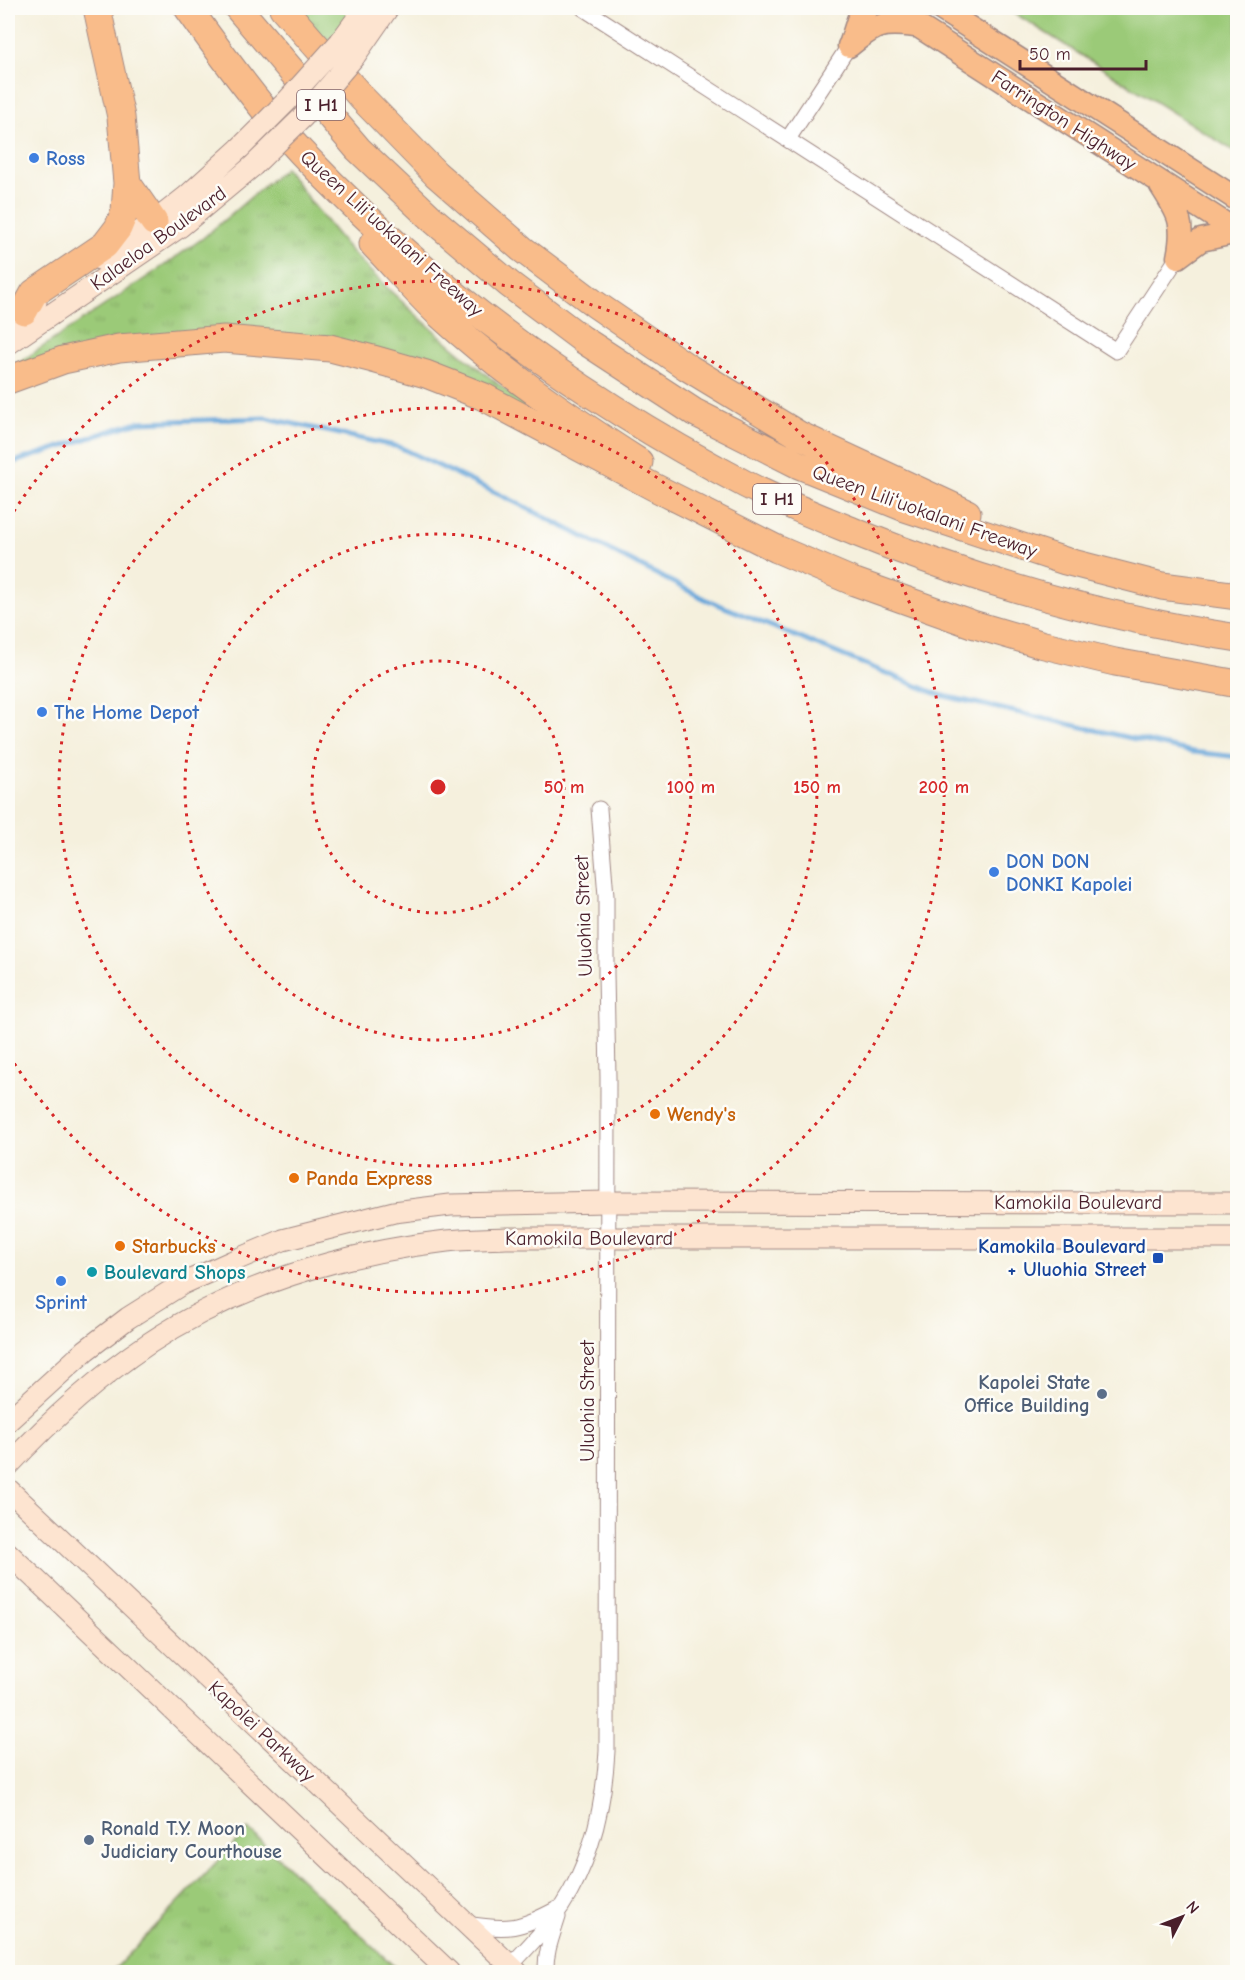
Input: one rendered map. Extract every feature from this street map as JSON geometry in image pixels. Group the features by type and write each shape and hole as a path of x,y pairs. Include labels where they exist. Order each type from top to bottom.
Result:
{"highway":[{"path":"16,316 34,293 105,245 118,228 125,211 127,183 121,117 97,8"},
{"name":"Queen Liliʻuokalani Freeway","path":"188,8 300,151 380,228 451,293 522,347 626,417 747,485 896,549 969,575 1083,608 1170,628 1238,638"},
{"name":"Queen Liliʻuokalani Freeway","path":"238,8 343,131 431,218 508,284 582,339 694,412 799,465 905,508 1065,561 1162,586 1238,596"},
{"path":"283,8 362,98 436,174 522,249 595,304 687,367 799,435 1065,561"},
{"path":"300,151 333,202 439,314 505,368 577,422 777,549"},
{"path":"127,183 154,222"},
{"path":"8,380 63,360 119,348 224,339 330,348 426,374 482,396 777,549 852,581 972,624 1115,662 1238,684"},
{"path":"972,624 1238,667"}],"main road":[{"name":"Kalaeloa Boulevard","path":"8,344 181,226 254,166 303,117 347,49 364,8"},
{"name":"Kalaeloa Boulevard","path":"16,316 154,222 188,196 388,8"},
{"name":"Farrington Highway","path":"890,8 1238,232"},
{"name":"Farrington Highway","path":"939,8 1238,200"},
{"path":"849,46 859,12"},
{"path":"849,46 868,30 878,25 892,23 918,26"},
{"path":"1157,180 1178,214 1182,227 1178,257"},
{"path":"1178,257 1202,240 1238,232"},
{"name":"Kamokila Boulevard","path":"8,1421 71,1363 128,1318 182,1284 283,1240 394,1212 439,1207 608,1202 1238,1203"},
{"name":"Kamokila Boulevard","path":"8,1466 49,1425 99,1381 149,1344 206,1311 247,1292 324,1264 387,1250 448,1241 609,1238 1238,1238"},
{"name":"Kapolei Parkway","path":"8,1489 466,1924 510,1970"},
{"path":"8,1553 449,1972"}],"street":[{"path":"584,8 1116,351 1178,257"},
{"path":"788,139 849,46"},
{"name":"Uluohia Street","path":"510,1970 562,1906 576,1881 590,1848 606,1784 608,1751 609,1238 606,896 599,809"},
{"path":"466,1924 494,1929 520,1927 562,1906"},
{"path":"546,1972 549,1945 562,1906"}],"green space":[{"path":"296,8 357,8 331,47"},
{"path":"1006,8 1237,8 1237,153"},
{"path":"285,168 341,240 372,273 441,337 539,416 307,341 8,370 203,238"},
{"path":"248,1829 400,1972 112,1972"}],"waterway":[{"path":"8,464 138,422 267,418 399,447 515,502 707,600 940,695 1193,752 1238,757"}],"place":[{"name":"Ross","path":"34,158"},
{"name":"The Home Depot","path":"42,712"},
{"name":"DON DON DONKI Kapolei","path":"994,872"},
{"name":"Wendy's","path":"655,1114"},
{"name":"Panda Express","path":"294,1178"},
{"name":"Starbucks","path":"120,1246"},
{"name":"Kamokila Boulevard + Uluohia Street","path":"1158,1258"},
{"name":"Boulevard Shops","path":"92,1272"},
{"name":"Sprint","path":"61,1281"},
{"name":"Kapolei State Office Building","path":"1102,1394"},
{"name":"Ronald T.Y. Moon Judiciary Courthouse","path":"89,1840"}]}
